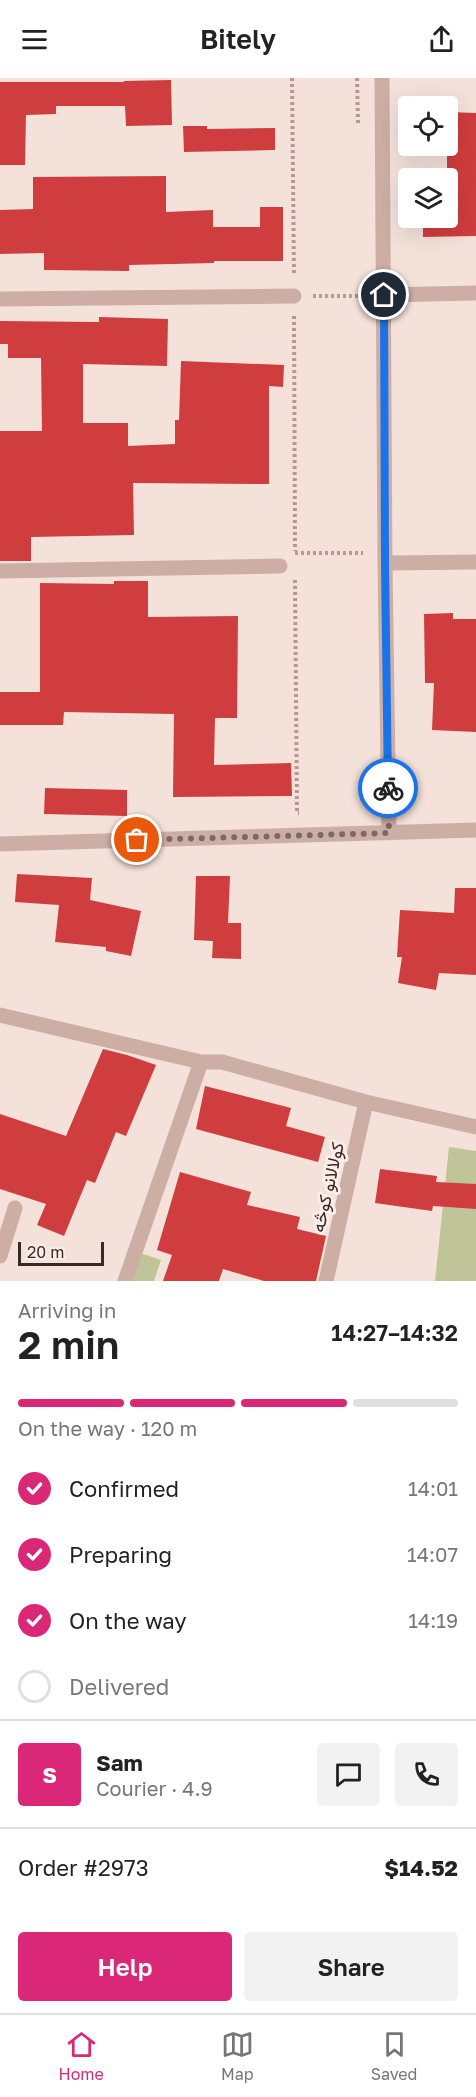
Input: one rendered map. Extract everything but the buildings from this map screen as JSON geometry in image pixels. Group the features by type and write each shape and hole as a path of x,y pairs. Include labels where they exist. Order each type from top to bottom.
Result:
{"street":[{"path":"382,78 389,833"},
{"path":"384,295 476,293"},
{"path":"0,299 294,296"},
{"path":"385,563 476,562"},
{"path":"0,571 288,565"},
{"path":"0,844 476,830"},
{"path":"0,1015 201,1062 222,1062 366,1102 476,1127"},
{"path":"125,1281 201,1062"},
{"name":"کولالانو کوڅه","path":"326,1281 366,1102"},
{"path":"0,1256 15,1208"}],"path":[{"path":"288,565 295,553 292,78"},
{"path":"357,78 358,135"},
{"path":"294,296 360,296 360,307"},
{"path":"295,553 364,553 364,542"},
{"path":"295,576 297,813 309,813"}],"green space":[{"path":"449,1147 476,1151 476,1281 435,1281"},
{"path":"129,1249 161,1260 154,1281 118,1281"}],"way so far":[{"path":"137,840 389,833 388,788"}],"route":[{"path":"384,295 388,788"}]}
